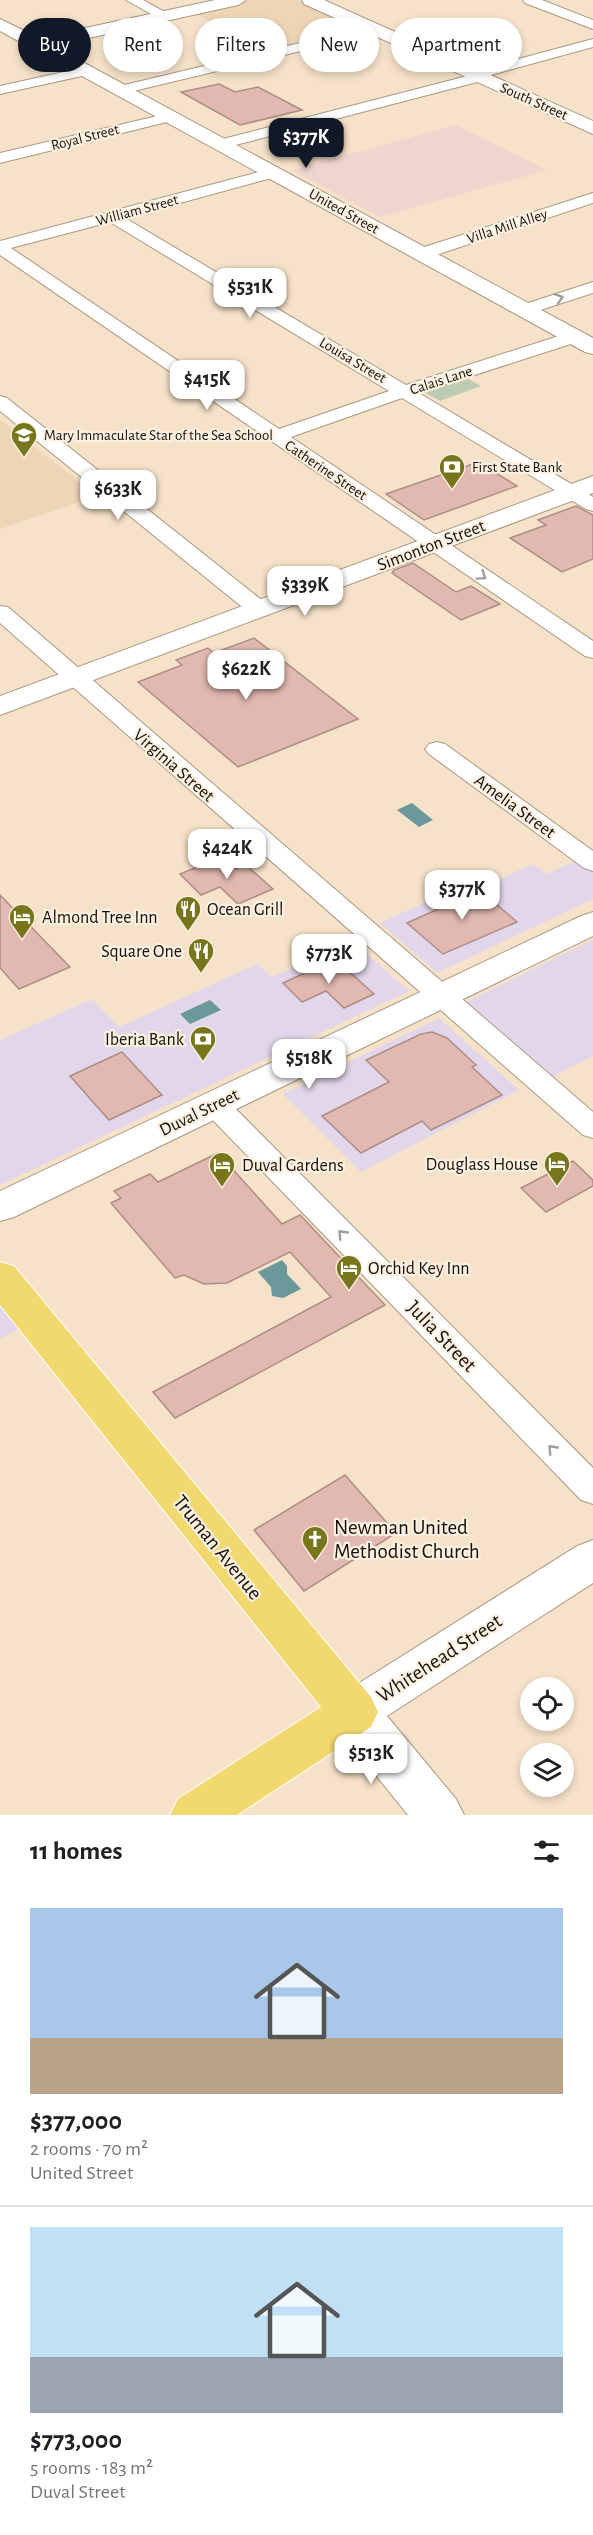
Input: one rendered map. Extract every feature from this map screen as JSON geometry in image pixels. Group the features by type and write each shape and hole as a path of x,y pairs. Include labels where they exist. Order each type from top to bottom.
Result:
{"main road":[{"name":"Truman Avenue","path":"0,1277 354,1712"},
{"name":"Whitehead Street","path":"195,1815 354,1712"}],"street":[{"path":"133,0 165,16"},
{"path":"91,32 238,0"},
{"name":"South Street","path":"310,0 350,18"},
{"path":"530,0 593,26"},
{"name":"United Street","path":"0,24 18,34"},
{"name":"South Street","path":"379,31 593,128"},
{"path":"220,144 480,78 486,72 593,43"},
{"path":"121,90 299,47"},
{"path":"0,90 81,72"},
{"name":"United Street","path":"88,72 593,347"},
{"name":"Royal Street","path":"0,158 170,117"},
{"name":"William Street","path":"0,247 274,173"},
{"name":"Villa Mill Alley","path":"421,254 593,198"},
{"name":"Louisa Street","path":"113,216 406,391 586,493"},
{"name":"Catherine Street","path":"0,247 593,651"},
{"path":"525,310 593,287"},
{"name":"Calais Lane","path":"276,436 406,391 574,338"},
{"path":"0,402 260,610"},
{"name":"Simonton Street","path":"0,706 434,543 586,493"},
{"name":"Virginia Street","path":"0,612 593,1128"},
{"name":"Amelia Street","path":"438,748 593,863"},
{"name":"Duval Street","path":"0,1207 593,923"},
{"name":"Julia Street","path":"215,1105 593,1490"},
{"name":"Whitehead Street","path":"354,1712 593,1559"},
{"name":"Truman Avenue","path":"354,1712 439,1815"}],"shaded area":[{"path":"250,0 298,0 338,18 299,18 299,44 287,47 287,18 203,18 193,13"},
{"path":"456,125 547,170 380,217 292,170"},
{"name":"Mary Immaculate Star of the Sea School","path":"0,419 97,496 0,529"},
{"path":"580,859 593,868 593,899 437,973 380,923 486,875 493,882 533,864 546,874"},
{"path":"593,940 593,1056 548,1079 462,1004"},
{"path":"352,941 409,991 0,1185 0,1040 92,999 119,1027 257,964 272,977"},
{"path":"439,1018 519,1090 361,1172 283,1094"},
{"path":"0,1300 22,1327 0,1339"}],"green space":[{"path":"465,377 481,386 440,401 424,392"}],"water":[{"path":"412,803 433,820 419,827 397,810"},
{"path":"210,1000 221,1010 190,1024 180,1014"},
{"path":"282,1260 287,1266 287,1274 301,1289 283,1298 272,1296 271,1287 258,1272"}],"building":[{"path":"219,84 235,92 258,87 302,110 240,125 181,92"},
{"name":"First State Bank","path":"478,462 517,486 424,520 386,494"},
{"path":"576,506 593,515 593,559 562,572 510,538 546,525 538,520"},
{"path":"413,563 456,592 471,586 500,604 461,620 392,573 394,570"},
{"path":"254,638 358,719 238,767 138,682 182,665 176,660 208,648 214,653"},
{"path":"222,857 235,869 246,865 273,889 238,904 220,887 201,895 180,874"},
{"path":"476,887 517,922 443,954 407,923 447,905 443,901"},
{"name":"Almond Tree Inn","path":"0,895 70,967 19,989 0,968"},
{"path":"335,959 374,994 344,1008 326,991 302,1002 283,983"},
{"path":"432,1032 447,1038 476,1065 472,1067 502,1095 431,1130 422,1121 361,1153 322,1116 389,1082 366,1060 421,1034"},
{"path":"122,1052 162,1095 109,1120 70,1076"},
{"name":"Orchid Key Inn","path":"218,1153 282,1224 300,1215 385,1305 175,1418 153,1392 331,1297 290,1252 227,1283 204,1284 184,1275 175,1278 111,1203 121,1198 114,1191 150,1174 158,1182"},
{"name":"Douglass House","path":"573,1161 593,1180 593,1186 546,1212 521,1188"},
{"name":"Newman United Methodist Church","path":"345,1475 396,1533 304,1591 254,1530"}],"place":[{"name":"Mary Immaculate Star of the Sea School","path":"24,458"},
{"name":"First State Bank","path":"452,490"},
{"name":"Ocean Grill","path":"188,932"},
{"name":"Almond Tree Inn","path":"22,940"},
{"name":"Square One","path":"201,974"},
{"name":"Iberia Bank","path":"203,1062"},
{"name":"Douglass House","path":"557,1187"},
{"name":"Duval Gardens","path":"222,1188"},
{"name":"Orchid Key Inn","path":"349,1291"},
{"name":"Newman United Methodist Church","path":"315,1562"}]}
